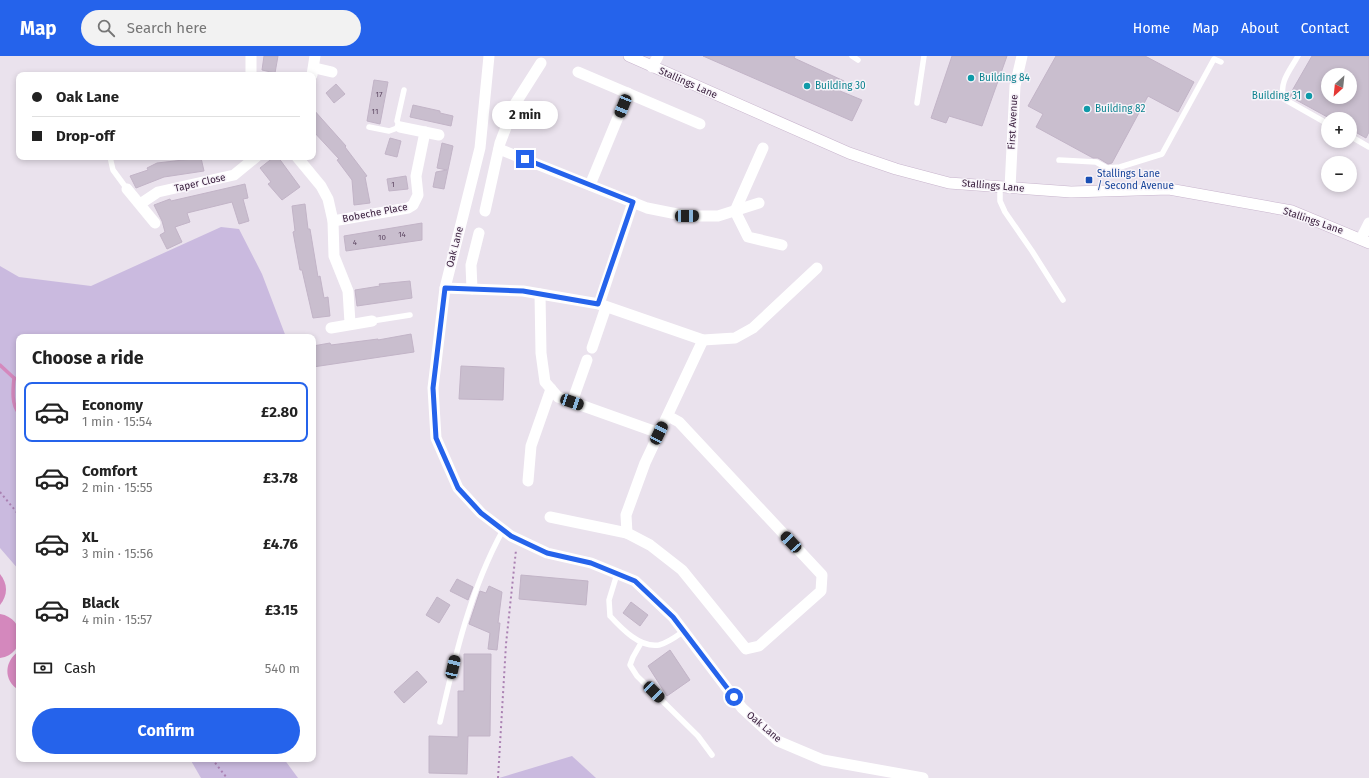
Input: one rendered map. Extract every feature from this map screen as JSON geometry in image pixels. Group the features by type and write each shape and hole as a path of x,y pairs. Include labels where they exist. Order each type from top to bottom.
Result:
{"street":[{"path":"251,56 251,72"},
{"path":"315,56 314,71 332,72"},
{"name":"Oak Lane","path":"489,56 480,148 445,288 433,388 436,438 458,488 481,513 503,530 518,539 547,553 591,563 635,581 673,617 742,708 778,741 823,760 923,778"},
{"path":"652,67 658,56"},
{"name":"First Avenue","path":"1005,188 1015,86 1022,56"},
{"name":"Stallings Lane","path":"630,57 849,153 896,169 949,183 1071,192 1169,189 1292,211 1365,241"},
{"path":"485,211 498,149 516,104 541,63"},
{"path":"578,72 700,124"},
{"path":"590,186 628,93"},
{"path":"400,128 439,135"},
{"name":"Bobeche Place","path":"333,221 408,208 413,205 418,195 416,176 425,132"},
{"path":"735,211 763,148"},
{"path":"498,149 647,208 687,216 718,216 759,203"},
{"name":"Taper Close","path":"140,204 158,192 234,175 252,160"},
{"path":"299,160 321,186 328,199 333,221 334,256 348,291 350,324"},
{"path":"127,189 155,222"},
{"path":"592,348 602,305 633,202"},
{"path":"735,211 748,237 782,245"},
{"path":"1365,241 1369,223"},
{"path":"472,289 471,265 480,232"},
{"path":"445,288 523,291 602,305 703,340 735,338 753,328 817,268"},
{"path":"540,294 541,353 545,382 558,398 659,433"},
{"path":"331,328 372,321"},
{"path":"627,533 626,515 646,463 703,340"},
{"path":"572,402 587,360"},
{"path":"528,481 531,446 551,389"},
{"path":"550,517 627,533 650,545 682,570 746,649 759,646 821,590 822,575 679,422 668,416"}],"lane":[{"path":"852,56 858,60"},
{"path":"917,103 924,56"},
{"path":"1298,56 1282,84 1281,92 1284,99 1321,120"},
{"path":"1059,160 1096,162 1107,168 1120,167 1162,154 1213,57 1221,62"},
{"path":"369,127 389,131 400,128 398,121 404,90"},
{"path":"1357,140 1369,147"},
{"path":"111,160 113,170 127,189"},
{"path":"1005,188 1000,201 1005,212 1063,300"},
{"path":"372,321 410,316"},
{"path":"440,722 458,642 490,554 503,530"},
{"path":"617,574 609,600 610,616 620,627 641,642 659,645 684,631"},
{"path":"641,642 630,665 637,676 698,736 712,755"}],"path":[{"path":"0,492 16,511"},
{"path":"498,778 506,644 518,539"},
{"path":"214,762 227,778"}],"shaded area":[{"path":"221,227 239,229 262,274 285,334 16,334 16,567 0,548 0,266 19,277 91,286"},
{"path":"0,574 6,586 6,593 0,605"},
{"path":"0,614 9,617 16,624 16,648 9,655 0,658"},
{"path":"16,653 16,688 10,682 7,671 10,660"},
{"path":"572,756 596,778 499,778"},
{"path":"192,762 286,762 298,778 201,778"}],"building":[{"path":"264,56 278,56 275,72 262,70"},
{"name":"Building 30","path":"703,56 795,56 794,58 844,81 840,91 862,100 852,121"},
{"name":"Building 84","path":"952,56 1007,56 982,126 949,116 946,123 931,118"},
{"name":"Building 82","path":"1056,56 1145,56 1194,82 1178,112 1148,96 1112,163 1108,164 1098,158 1093,158 1036,127 1043,114 1028,106"},
{"name":"Building 31","path":"1312,56 1369,56 1369,132 1366,138 1357,133 1357,112 1321,112 1321,114 1289,96"},
{"path":"374,80 388,82 380,124 367,121"},
{"path":"336,84 345,94 334,103 326,93"},
{"path":"413,105 440,111 440,113 453,116 451,126 410,117"},
{"path":"316,112 346,146 345,147 367,176 365,177 370,203 354,205 352,180 337,160 339,159 316,134"},
{"path":"390,138 401,141 397,157 385,154"},
{"path":"442,143 453,146 444,189 433,187 436,172 447,170 437,168"},
{"path":"183,160 201,160 204,171 164,177 136,188 130,176 148,170 147,168 157,163"},
{"path":"270,160 280,160 300,187 282,200 268,184 271,182 260,168"},
{"path":"406,176 408,189 389,191 387,179"},
{"path":"245,184 248,198 243,199 249,221 239,224 232,202 187,213 190,222 175,227 182,242 167,249 160,235 165,232 162,221 154,205 170,199 171,201"},
{"path":"305,204 308,229 310,229 318,277 320,276 324,298 328,297 330,316 313,318 302,270 300,270 293,232 295,231 292,206"},
{"path":"422,223 422,240 346,251 344,236"},
{"path":"410,281 412,298 357,306 355,290 380,286 379,284"},
{"path":"411,334 414,352 316,367 316,345 330,343 331,345 378,340"},
{"path":"461,366 504,368 503,400 459,399"},
{"path":"521,575 588,581 586,605 519,599"},
{"path":"457,579 473,587 468,600 450,591"},
{"path":"489,586 502,592 498,623 500,623 497,650 488,649 490,633 469,624 480,591 486,593"},
{"path":"437,597 450,605 439,623 426,615"},
{"path":"631,602 648,615 640,626 623,613"},
{"path":"670,650 690,680 667,696 648,666"},
{"path":"464,654 491,654 490,736 468,736 467,774 429,773 429,736 458,737 458,691 464,691"},
{"path":"417,671 427,682 404,703 394,692"}],"waterway":[{"path":"0,365 16,379"},
{"path":"14,378 13,391 16,410"}],"place":[{"name":"Building 84","path":"971,78"},
{"name":"Building 30","path":"807,86"},
{"name":"Building 31","path":"1309,96"},
{"name":"Building 82","path":"1087,109"},
{"name":"Stallings Lane / Second Avenue","path":"1089,180"}],"route":[{"path":"525,159 633,202 598,304 523,291 445,288 433,388 436,438 458,488 481,513 511,536 547,553 591,563 635,581 673,617 710,663 734,697"}]}
